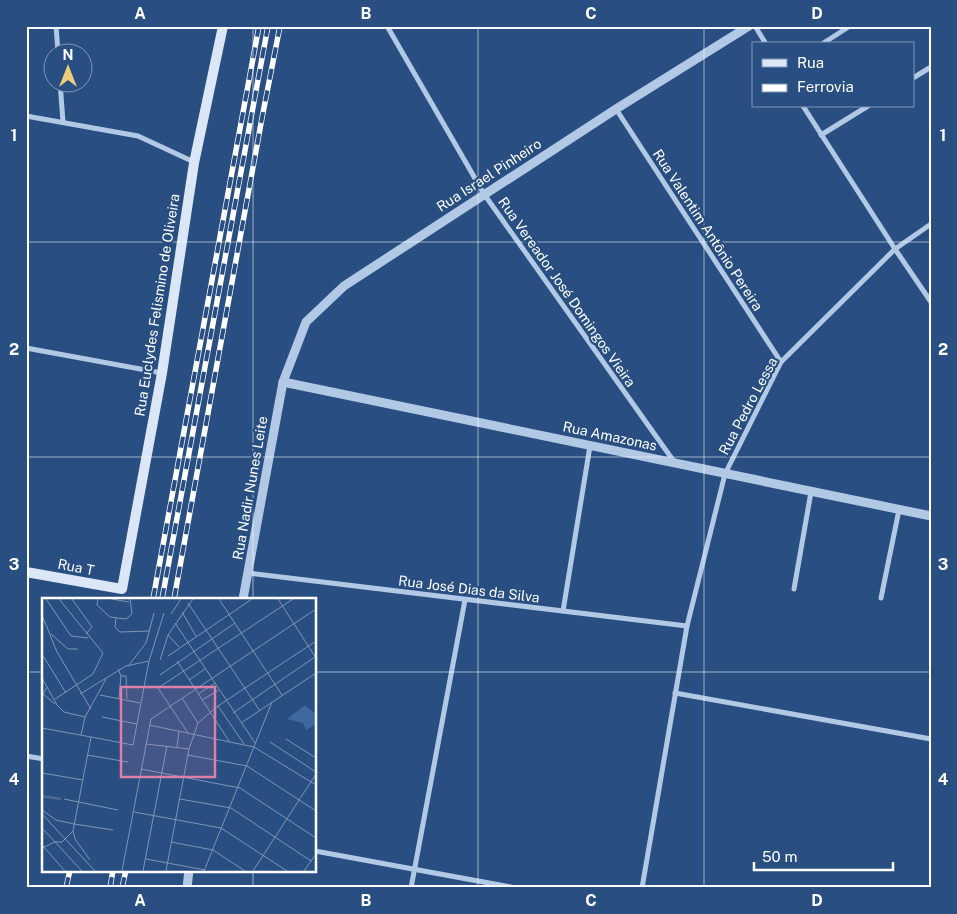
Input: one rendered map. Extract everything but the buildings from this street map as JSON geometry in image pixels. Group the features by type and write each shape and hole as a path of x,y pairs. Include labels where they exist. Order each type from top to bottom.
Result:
{"main road":[{"name":"Rua Euclydes Felismino de Oliveira","path":"122,590 162,373 194,163 223,26"},
{"name":"Rua T","path":"26,572 122,590"}],"street":[{"path":"56,26 57,42"},
{"name":"Rua Vereador José Domingos Vieira","path":"387,26 484,194 675,464"},
{"name":"Rua Israel Pinheiro","path":"283,382 306,322 344,286 616,109 749,26"},
{"path":"755,26 765,42"},
{"path":"825,42 850,26"},
{"path":"914,77 931,67"},
{"path":"61,92 63,122"},
{"path":"805,108 931,302"},
{"path":"821,135 865,108"},
{"name":"Rua Valentim Antônio Pereira","path":"616,109 781,362"},
{"path":"26,116 138,136 194,163"},
{"name":"Rua Pedro Lessa","path":"642,888 687,626 725,474 781,362 895,249 931,224"},
{"path":"26,348 162,373"},
{"name":"Rua Amazonas","path":"283,382 931,516"},
{"name":"Rua Nadir Nunes Leite","path":"243,598 283,382"},
{"path":"563,611 590,446"},
{"path":"794,589 811,492"},
{"path":"881,598 898,510"},
{"name":"Rua José Dias da Silva","path":"248,573 687,626"},
{"path":"411,888 465,600"},
{"path":"675,693 931,740"},
{"path":"26,756 42,759"},
{"path":"316,850 516,888"},
{"path":"187,888 190,872"}],"railway":[{"path":"153,598 259,26"},
{"path":"162,598 268,26"},
{"path":"174,598 280,26"},
{"path":"66,888 70,872"},
{"path":"110,888 113,872"},
{"path":"122,888 126,872"}]}
